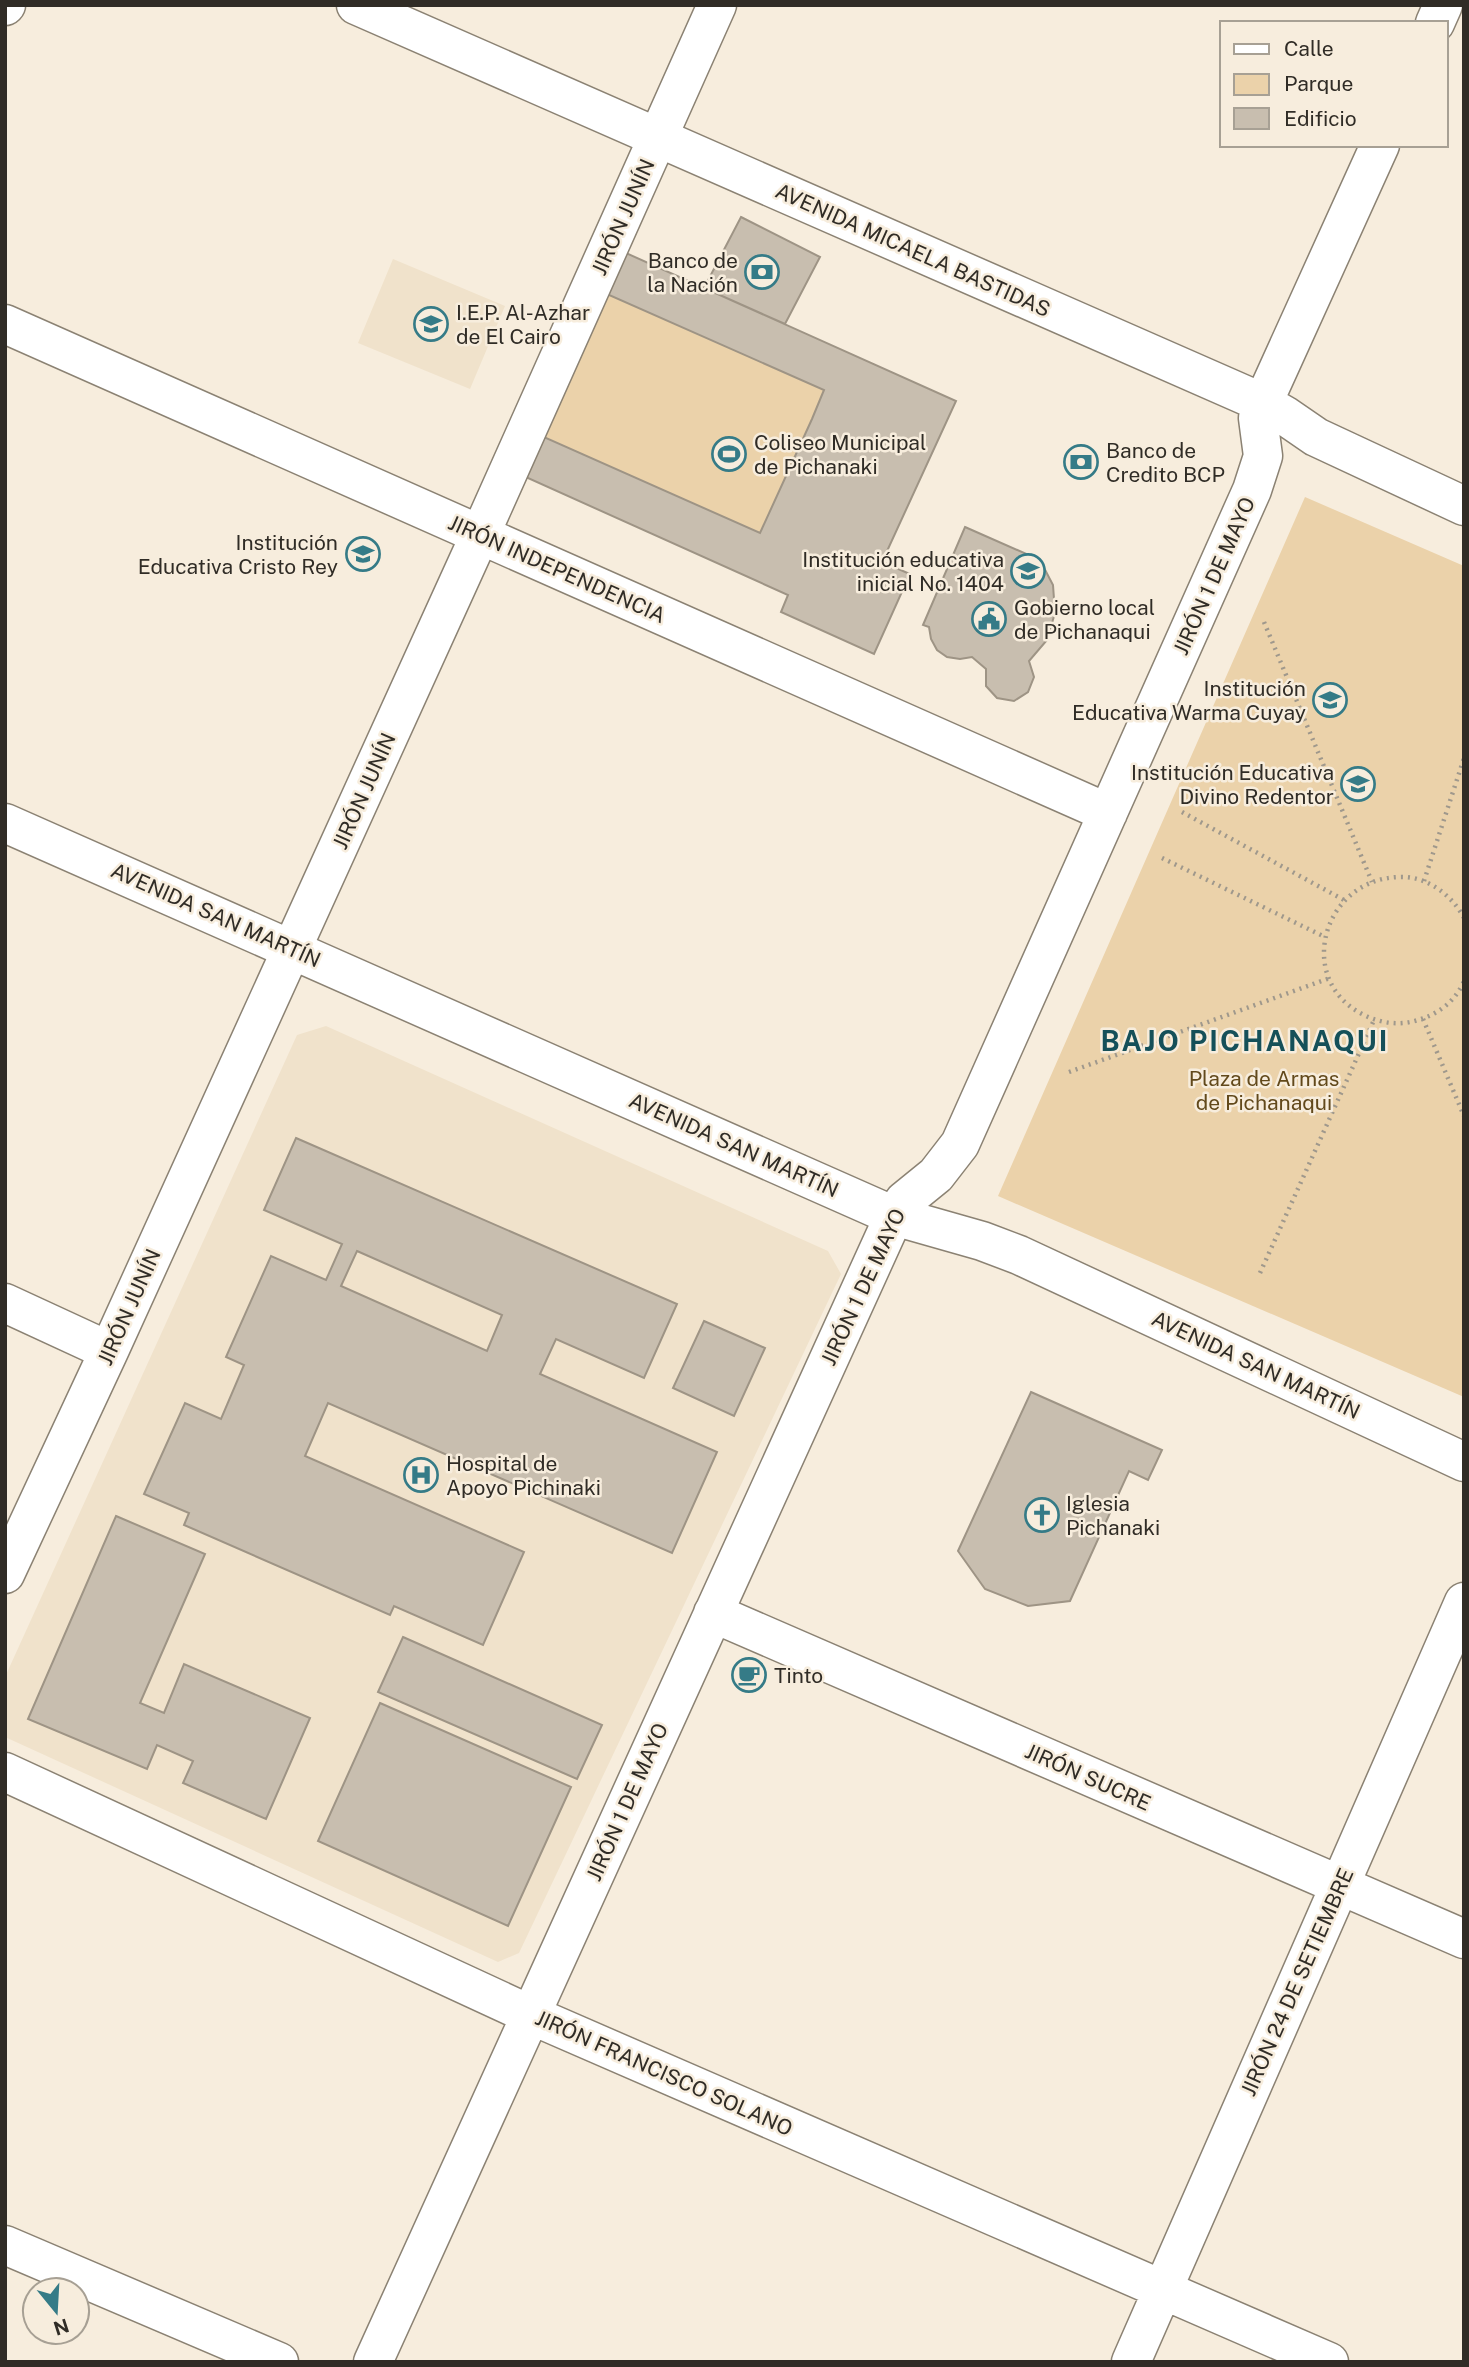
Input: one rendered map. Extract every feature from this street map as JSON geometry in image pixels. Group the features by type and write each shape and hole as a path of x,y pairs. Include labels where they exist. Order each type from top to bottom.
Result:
{"street":[{"name":"AVENIDA MICAELA BASTIDAS","path":"356,5 1263,403 1316,437 1464,506"},
{"name":"JIRÓN JUNÍN","path":"5,1574 480,535 717,5"},
{"path":"1436,21 1443,5"},
{"name":"JIRÓN 1 DE MAYO","path":"373,2362 894,1216 904,1201 936,1175 960,1144 1259,472 1263,456 1258,418 1263,403 1379,147"},
{"name":"JIRÓN INDEPENDENCIA","path":"5,324 1108,813"},
{"name":"AVENIDA SAN MARTÍN","path":"5,823 894,1216 982,1241 1019,1255 1464,1462"},
{"path":"5,1303 109,1351"},
{"name":"JIRÓN 24 DE SETIEMBRE","path":"1131,2362 1464,1602"},
{"name":"JIRÓN SUCRE","path":"713,1613 1464,1940"},
{"name":"JIRÓN FRANCISCO SOLANO","path":"5,1772 531,2015 1329,2362"},
{"path":"5,2245 279,2362"}],"path":[{"path":"1264,622 1372,882"},
{"path":"1424,881 1464,758"},
{"path":"1182,812 1344,900"},
{"path":"1162,858 1325,937"},
{"path":"1464,918 1443,892 1424,881 1402,877 1381,879 1361,887 1344,900 1332,917 1325,937 1324,958 1330,978 1348,1004 1374,1020 1393,1024 1423,1019 1448,1004 1464,981"},
{"path":"1069,1072 1330,978"},
{"path":"1423,1019 1464,1116"},
{"path":"1260,1273 1374,1020"}],"shaded area":[{"name":"I.E.P. Al-Azhar de El Cairo","path":"393,259 505,306 470,389 358,343"},
{"name":"Hospital de Apoyo Pichinaki","path":"326,1026 828,1251 841,1274 519,1953 498,1962 5,1737 5,1677 297,1035"}],"green space":[{"name":"Coliseo Municipal de Pichanaki","path":"617,249 956,401 882,561 910,574 874,654 781,612 788,595 519,474"},
{"name":"Plaza de Armas de Pichanaqui","path":"1305,497 1464,566 1464,1397 998,1196"}],"building":[{"name":"Banco de la Nación","path":"741,217 820,257 785,324 704,288"},
{"path":"617,249 956,401 882,562 910,574 874,654 781,612 788,595 519,474 535,433 760,533 812,419 824,390 600,291"},
{"name":"Gobierno local de Pichanaqui","path":"965,527 1040,560 1053,585 1055,613 1047,640 1029,661 1034,677 1028,692 1014,701 997,698 986,686 986,669 972,657 947,657 937,650 929,627 923,625"},
{"path":"296,1138 677,1304 644,1378 556,1339 540,1374 717,1452 672,1553 328,1403 305,1456 524,1552 483,1645 394,1606 390,1615 184,1525 189,1513 144,1494 185,1403 221,1419 244,1365 226,1357 271,1256 326,1280 342,1244 264,1210","holes":["357,1251 502,1315 487,1351 341,1286"]},
{"path":"704,1321 765,1348 734,1416 673,1388"},
{"name":"Iglesia Pichanaki","path":"1031,1392 1162,1450 1148,1480 1129,1471 1070,1601 1028,1606 985,1589 958,1551"},
{"path":"116,1516 205,1554 140,1703 164,1713 184,1664 310,1718 266,1819 183,1783 193,1761 157,1745 147,1769 28,1719"},
{"path":"403,1637 602,1725 577,1779 378,1692"},
{"path":"380,1703 571,1787 508,1926 318,1841"}],"place":[{"name":"Banco de la Nación","path":"762,272"},
{"name":"I.E.P. Al-Azhar de El Cairo","path":"431,324"},
{"name":"Coliseo Municipal de Pichanaki","path":"729,454"},
{"name":"Banco de Credito BCP","path":"1081,462"},
{"name":"Institución Educativa Cristo Rey","path":"363,554"},
{"name":"Institución educativa inicial No. 1404","path":"1028,571"},
{"name":"Gobierno local de Pichanaqui","path":"989,619"},
{"name":"Institución Educativa Warma Cuyay","path":"1330,700"},
{"name":"Institución Educativa Divino Redentor","path":"1358,784"},
{"name":"Hospital de Apoyo Pichinaki","path":"421,1475"},
{"name":"Iglesia Pichanaki","path":"1042,1515"},
{"name":"Tinto","path":"749,1675"}],"district":[{"name":"BAJO PICHANAQUI","path":"1245,1040"}]}
